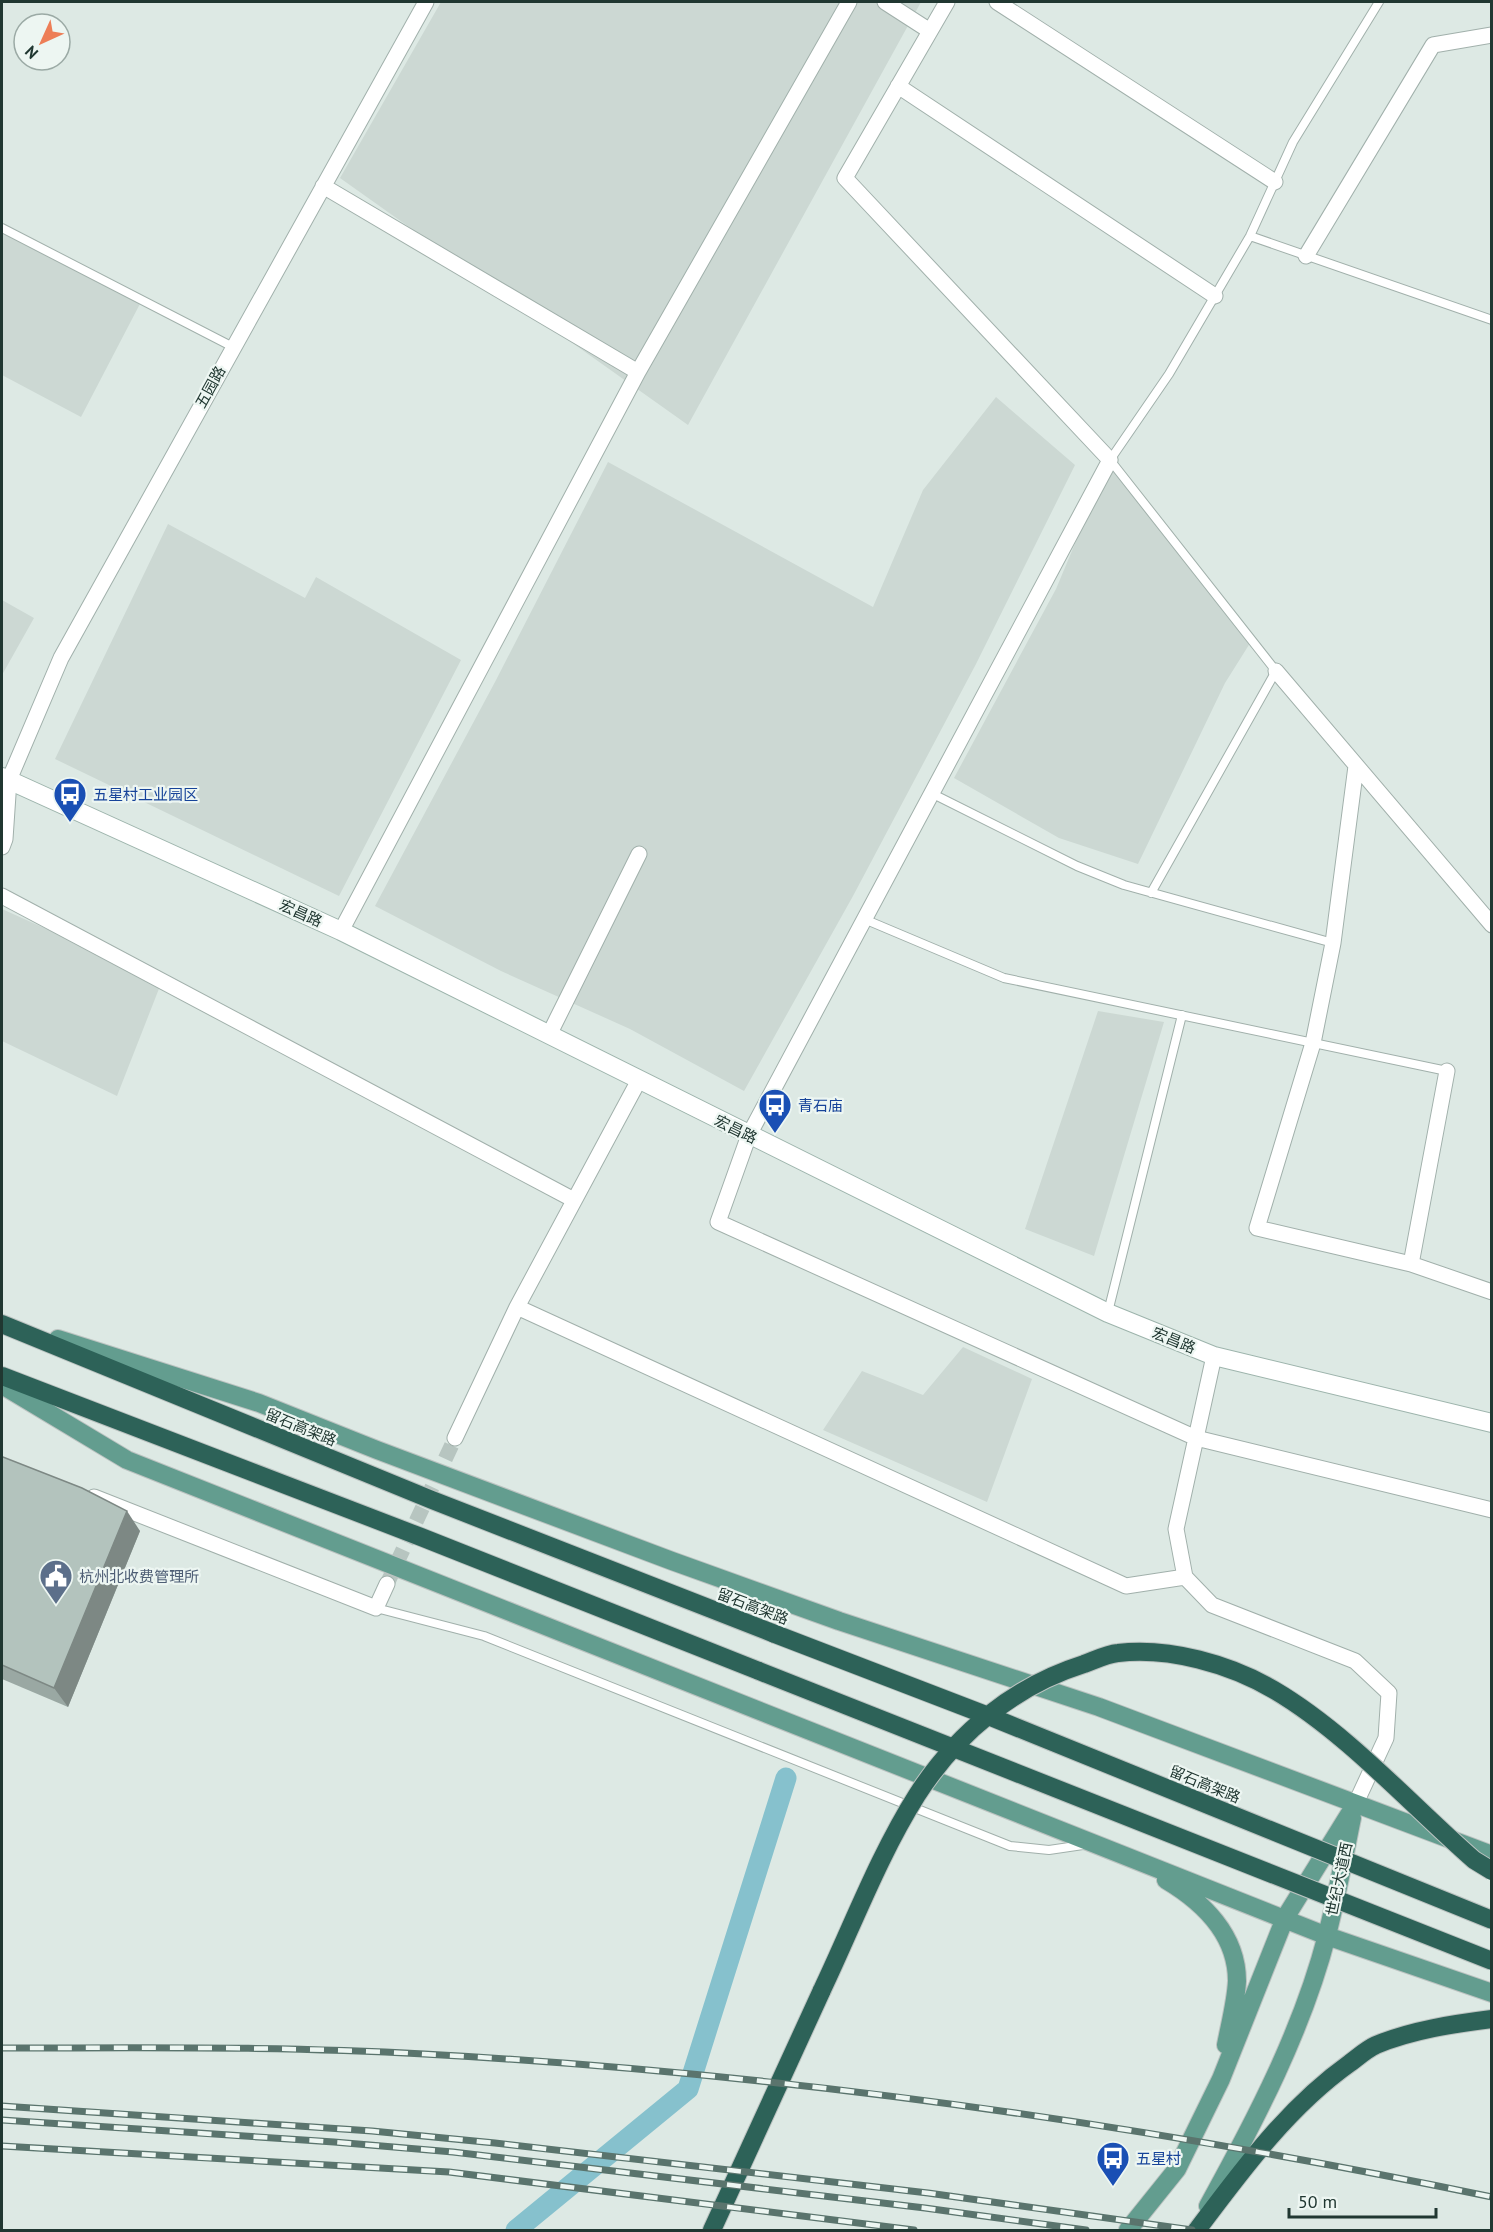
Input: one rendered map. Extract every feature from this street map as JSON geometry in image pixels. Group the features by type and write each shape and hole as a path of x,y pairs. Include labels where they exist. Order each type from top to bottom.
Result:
{"highway":[{"name":"留石高架路","path":"2,1322 432,1500 991,1717 1491,1920"},
{"path":"2,1376 759,1671 1491,1961"},
{"path":"712,2230 889,1846 917,1796 971,1729 1003,1702 1048,1676 1116,1653 1151,1652 1188,1657 1240,1674 1274,1690 1319,1721 1457,1845 1491,1871"},
{"path":"1196,2230 1243,2169 1294,2110 1326,2080 1375,2046 1423,2031 1491,2019"}],"main road":[{"path":"2,1322 259,1403 388,1455 672,1561 839,1621 1099,1707 1355,1805"},
{"path":"2,1385 127,1460 1327,1936 1491,1993"},
{"name":"世纪大道西","path":"1221,2079 1285,1918 1355,1805"},
{"name":"世纪大道西","path":"1196,2230 1263,2106 1327,1936 1355,1805"},
{"path":"1376,1813 1491,1855"},
{"path":"1123,1854 1191,1895 1218,1922 1233,1955 1237,1981 1221,2079 1177,2169 1128,2230"}],"street":[{"name":"五园路","path":"2,847 5,839 5,778 61,658 426,2"},
{"path":"341,931 638,372 849,2"},
{"path":"885,2 930,31"},
{"path":"947,2 845,178 1110,460 749,1135 718,1222 1196,1438 1491,1510"},
{"path":"997,2 1275,182"},
{"path":"1306,256 1433,45 1491,34"},
{"path":"898,86 1215,296"},
{"path":"323,186 638,372"},
{"path":"1276,671 1491,925"},
{"path":"1356,766 1333,943 1313,1043 1257,1228 1411,1264 1491,1292"},
{"name":"宏昌路","path":"5,778 341,931 1108,1313 1214,1356 1491,1423"},
{"path":"549,1035 639,854"},
{"path":"2,896 574,1200"},
{"path":"1411,1264 1447,1071"},
{"path":"454,1438 517,1307 639,1080"},
{"path":"517,1307 1125,1586 1185,1577"},
{"path":"1214,1356 1176,1529 1185,1577 1212,1605 1354,1661 1389,1693 1386,1738 1355,1805 1376,1813"},
{"path":"82,1492 376,1608 387,1584"}],"lane":[{"path":"1151,893 1276,671 1110,460 1169,374 1215,296 1250,236 1293,142 1379,2"},
{"path":"2,228 233,347"},
{"path":"1250,236 1491,320"},
{"path":"931,792 1077,866 1151,893 1333,943"},
{"path":"864,919 1004,978 1447,1071"},
{"path":"1108,1313 1182,1015"},
{"path":"376,1608 484,1636 1010,1846 1049,1850 1095,1843"}],"shaded area":[{"path":"441,2 921,2 688,425 340,178"},
{"path":"2,227 142,300 81,417 2,375"},
{"path":"996,397 1075,465 976,664 853,896 744,1091 630,1029 501,971 375,906 495,682 608,462 873,607 923,490"},
{"path":"1110,460 1252,640 1225,683 1138,864 1059,838 954,778 1056,589"},
{"path":"168,524 305,598 316,577 461,660 339,896 55,759"},
{"path":"2,600 34,618 2,675"},
{"path":"2,909 162,981 117,1096 2,1041"},
{"path":"1098,1011 1164,1022 1094,1256 1025,1229"},
{"path":"963,1347 1032,1379 987,1502 823,1430 862,1371 923,1395"}],"building":[{"name":"杭州北收费管理所","path":"2,1457 82,1488 127,1511 54,1688 2,1665"}],"waterway":[{"path":"516,2230 688,2089 786,1778"}],"tunnel":[{"path":"387,1584 455,1438"}],"railway":[{"path":"2,2048 371,2051 692,2074 826,2088 1094,2125 1360,2171 1492,2197"},
{"path":"2,2106 372,2131 495,2143 928,2193 1192,2230"},
{"path":"2,2120 453,2152 925,2208 1086,2230"},
{"path":"2,2146 449,2172 914,2230"}],"place":[{"name":"五星村工业园区","path":"70,823"},
{"name":"青石庙","path":"775,1134"},
{"name":"杭州北收费管理所","path":"56,1605"},
{"name":"五星村","path":"1113,2187"}]}
